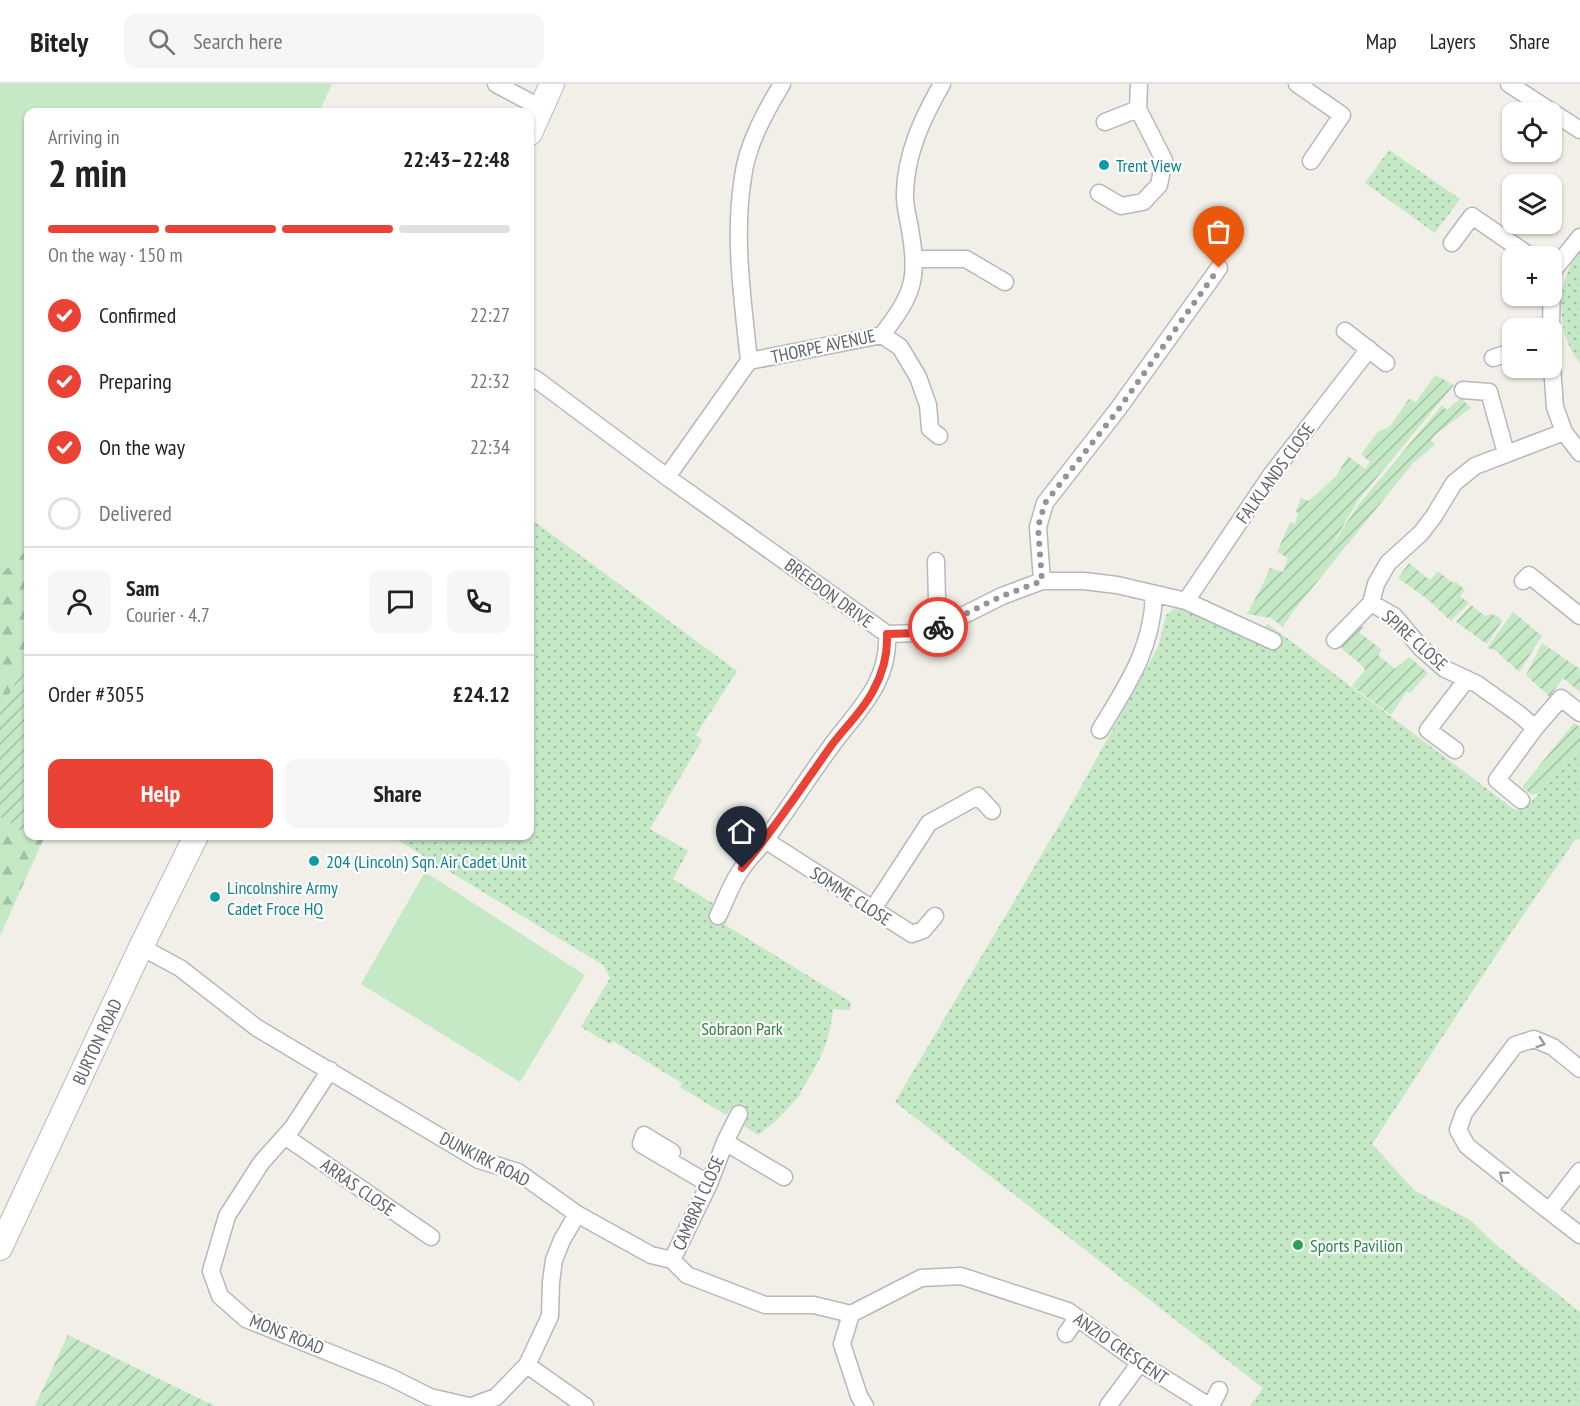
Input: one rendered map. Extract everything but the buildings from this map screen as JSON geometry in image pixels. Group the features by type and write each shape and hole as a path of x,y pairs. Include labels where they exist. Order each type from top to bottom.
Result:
{"main road":[{"path":"534,124 552,84"},
{"name":"BURTON ROAD","path":"0,1248 141,947 194,840"}],"street":[{"path":"496,84 541,108"},
{"path":"667,477 749,362 738,236 743,176 755,136 782,84"},
{"name":"THORPE AVENUE","path":"749,362 882,335 902,308 911,289 915,259 904,193 912,148 929,106 942,84"},
{"path":"1098,193 1121,207 1143,202 1160,185 1164,160 1138,109 1139,84"},
{"path":"1296,84 1342,115 1311,161"},
{"path":"1509,84 1580,130"},
{"path":"1106,122 1138,109"},
{"path":"1452,243 1472,216 1516,246"},
{"path":"1562,260 1580,237"},
{"path":"915,259 966,259 1005,282"},
{"path":"1042,581 1038,527 1045,503 1118,410 1219,268"},
{"path":"1345,331 1386,363"},
{"path":"882,335 900,347 918,377 928,405 930,429 939,435"},
{"name":"FALKLANDS CLOSE","path":"1186,601 1271,475 1368,349"},
{"path":"1493,358 1502,355"},
{"name":"BREEDON DRIVE","path":"534,378 667,477 887,634 920,633 945,625 1002,596 1042,581 1084,581 1117,585 1186,601 1273,641"},
{"path":"1553,378 1555,407 1564,432 1580,453"},
{"path":"1463,390 1490,392 1506,453"},
{"path":"1335,640 1371,603 1376,584 1388,563 1421,533 1454,483 1475,466 1506,453 1543,442 1564,432"},
{"path":"936,561 937,600 945,625"},
{"path":"1528,575 1580,616"},
{"path":"1100,730 1132,679 1144,651 1154,618 1154,595"},
{"name":"SPIRE CLOSE","path":"1371,603 1394,616 1421,648 1445,669 1478,684 1535,728"},
{"path":"718,916 742,868 765,840 833,744 859,713 873,691 888,650 887,634"},
{"path":"1455,750 1428,729 1467,679"},
{"path":"1521,800 1497,780 1535,728 1561,698 1580,713"},
{"path":"873,909 929,823 978,796 992,811"},
{"name":"SOMME CLOSE","path":"765,840 912,934 923,930 935,916"},
{"name":"DUNKIRK ROAD","path":"141,947 180,968 257,1028 479,1160 518,1172 577,1214 651,1255 672,1260 687,1275 765,1305 814,1305 851,1314"},
{"path":"1580,1068 1553,1047 1534,1039 1515,1045 1464,1113 1458,1130 1467,1146 1580,1235"},
{"name":"MONS ROAD","path":"330,1070 286,1137 261,1163 227,1216 211,1271 220,1296 246,1319 390,1377 430,1397 470,1406 496,1397 527,1365 550,1316 554,1260 577,1214"},
{"path":"725,1142 739,1114"},
{"name":"ARRAS CLOSE","path":"286,1137 431,1237"},
{"name":"CAMBRAI CLOSE","path":"672,1260 709,1184 725,1142 784,1177"},
{"path":"666,1159 709,1184"},
{"path":"1549,1211 1580,1171"},
{"name":"ANZIO CRESCENT","path":"851,1314 921,1278 961,1276 1068,1311 1140,1363 1210,1406 1219,1390"},
{"path":"851,1314 842,1344 859,1396 866,1406"},
{"path":"1066,1334 1077,1318"},
{"path":"1108,1406 1140,1363"},
{"path":"527,1365 585,1406"}],"green space":[{"path":"0,84 332,84 321,108 24,108 24,553 0,575"},
{"path":"1389,150 1460,199 1435,233 1365,183"},
{"path":"1580,251 1580,363 1572,351 1562,322 1562,292 1572,263"},
{"path":"1435,375 1454,385 1359,499 1323,560 1356,508 1442,405 1446,410 1461,398 1471,408 1437,433 1431,440 1435,445 1414,462 1291,614 1283,627 1271,618 1247,614 1270,568 1283,572 1288,558 1277,552 1290,522 1295,524 1298,514 1296,511 1301,498 1309,501 1337,475 1348,456 1365,469 1370,462 1361,454 1378,432 1390,426 1409,399 1416,402"},
{"name":"Sobraon Park","path":"534,522 737,671 696,735 702,740 650,829 688,851 673,879 714,904 711,911 727,921 725,925 851,1002 850,1010 833,1009 826,1044 801,1094 777,1120 758,1135 744,1126 748,1117 731,1108 726,1115 680,1087 682,1083 613,1041 610,1044 581,1027 610,978 603,965 398,840 534,840"},
{"path":"24,553 24,665 0,713 0,575"},
{"path":"1409,563 1430,580 1438,571 1451,582 1456,582 1465,590 1460,596 1469,603 1451,621 1426,598 1398,578"},
{"path":"1471,605 1485,616 1491,614 1502,621 1487,644 1456,622"},
{"path":"1176,608 1254,636 1268,624 1515,810 1525,808 1580,751 1580,839 1575,840 1508,937 1372,1144 1415,1191 1470,1220 1496,1245 1580,1312 1580,1406 1250,1406 1263,1388 895,1102 1071,805 1158,647 1166,615"},
{"path":"1513,612 1542,636 1519,672 1495,650 1487,648"},
{"path":"1358,626 1364,627 1359,632 1382,650 1378,655 1395,669 1409,657 1428,673 1410,693 1407,691 1391,715 1352,686 1365,670 1340,646"},
{"path":"1542,643 1580,669 1580,692 1563,678 1552,693 1557,698 1554,701 1526,675"},
{"path":"24,665 24,831 0,817 0,713"},
{"path":"1574,723 1580,727 1580,751 1541,792 1532,795 1522,787"},
{"path":"0,817 24,831 24,840 43,840 0,936"},
{"path":"425,872 585,975 520,1082 361,984"},
{"path":"68,1335 215,1406 35,1406"}],"way so far":[{"path":"938,627 1002,596 1042,581 1038,527 1045,503 1118,410 1219,268"}],"place":[{"name":"Trent View","path":"1104,165"},
{"name":"204 (Lincoln) Sqn. Air Cadet Unit","path":"314,861"},
{"name":"Lincolnshire Army Cadet Froce HQ","path":"215,897"},
{"name":"Sports Pavilion","path":"1298,1245"}],"route":[{"path":"742,868 765,840 833,744 859,713 873,691 888,650 887,634 920,633 938,627"}]}
